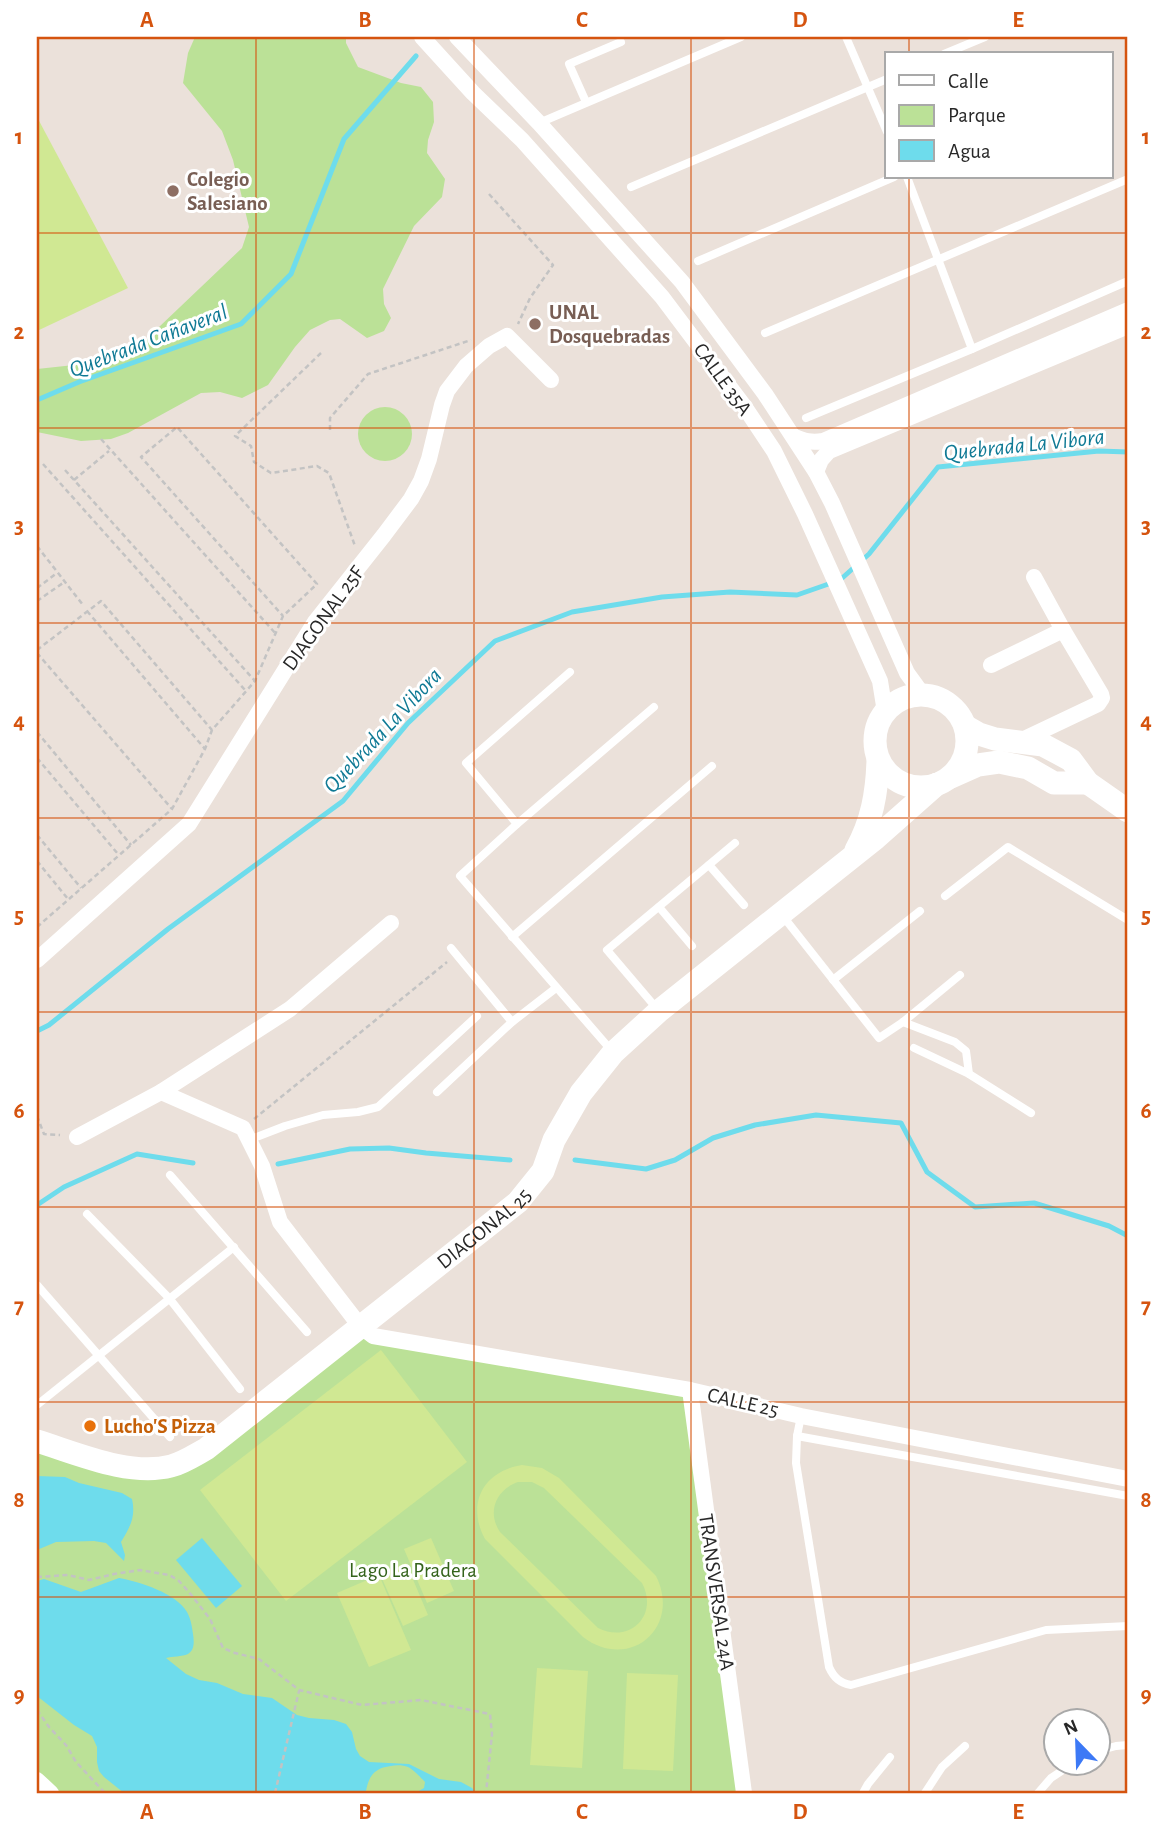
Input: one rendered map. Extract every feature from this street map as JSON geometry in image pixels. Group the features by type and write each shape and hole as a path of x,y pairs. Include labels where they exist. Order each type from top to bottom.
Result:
{"street":[{"name":"CALLE 35A","path":"422,37 473,93 522,140 662,297 751,418 774,452 805,514 880,681 885,712"},
{"name":"CALLE 35A","path":"457,37 539,123 682,282 765,394 816,472 907,673 923,695"},
{"path":"522,140 539,123"},
{"path":"793,436 812,443 823,441 1128,310"},
{"path":"816,472 829,451 1128,326"},
{"path":"507,336 551,380"},
{"name":"DIAGONAL 25F","path":"37,960 189,824 314,622 411,499 429,459 447,391 466,366 489,346 507,336"},
{"path":"978,765 1016,743 1098,704 1101,698 1034,577"},
{"path":"991,665 1063,631"},
{"path":"923,695 937,697 959,714 965,726 965,754 959,767 943,781 923,787 909,786 896,780 878,760 874,735 878,722 895,702 909,696 923,695"},
{"path":"965,726 995,739 1043,745 1071,760 1088,783 1128,811"},
{"name":"DIAGONAL 25","path":"852,857 873,810 878,760"},
{"name":"DIAGONAL 25","path":"37,1441 123,1467 170,1466 206,1449 518,1202 547,1162 554,1139 581,1093 613,1052 943,781 978,765 999,762 1028,768 1054,783 1088,783"},
{"path":"76,1137 161,1092 290,1009 391,923"},
{"path":"161,1092 246,1134 262,1166 280,1222 360,1326"},
{"name":"CALLE 25","path":"360,1326 373,1336 690,1390 801,1416 1128,1479"},
{"name":"TRANSVERSAL 24A","path":"690,1390 744,1793"},
{"path":"37,1780 51,1793"}],"lane":[{"path":"539,123 741,37"},
{"path":"846,37 885,128"},
{"path":"949,52 985,37"},
{"path":"586,103 569,64 621,42"},
{"path":"631,187 885,80"},
{"path":"698,261 892,178"},
{"path":"907,178 972,349"},
{"path":"765,333 1128,179"},
{"path":"806,418 1128,281"},
{"path":"517,824 466,764 570,672"},
{"path":"613,1052 460,876 654,707"},
{"path":"512,937 712,766"},
{"path":"659,1012 607,950 735,843"},
{"path":"945,896 1009,847 1128,920"},
{"path":"709,865 744,905"},
{"path":"659,907 692,946"},
{"path":"833,980 920,911"},
{"path":"781,914 879,1038 903,1022 960,975"},
{"path":"451,948 512,1023"},
{"path":"437,1092 512,1023 556,988"},
{"path":"246,1134 323,1115 378,1107 477,1016"},
{"path":"903,1022 955,1042 966,1051 969,1074"},
{"path":"914,1048 969,1074 1031,1113"},
{"path":"170,1175 307,1332"},
{"path":"87,1214 169,1298 240,1389"},
{"path":"37,1405 234,1247"},
{"path":"37,1285 170,1437"},
{"path":"801,1416 796,1463 829,1667 839,1681 852,1685 1046,1630 1128,1626"},
{"path":"797,1436 1128,1496"},
{"path":"925,1793 942,1767 965,1746"},
{"path":"863,1793 867,1784 890,1757"},
{"path":"1038,1793 1051,1778"}],"path":[{"path":"489,194 553,265 530,298 516,328 507,336"},
{"path":"330,430 330,418 368,374 472,339"},
{"path":"321,353 235,436 251,446 254,462 271,473 317,466 329,473 361,564"},
{"path":"37,927 172,810 205,749 212,730 255,681 282,616 317,584 177,427 141,457 282,616"},
{"path":"100,439 276,634"},
{"path":"74,480 110,450"},
{"path":"43,464 245,690"},
{"path":"65,470 255,681"},
{"path":"37,546 83,605"},
{"path":"37,587 57,573"},
{"path":"37,601 64,582"},
{"path":"172,810 37,651 101,601 212,730"},
{"path":"87,611 205,749"},
{"path":"37,732 131,845"},
{"path":"37,758 119,855"},
{"path":"37,835 81,888"},
{"path":"37,861 68,899"},
{"path":"246,1134 448,962"},
{"path":"37,1116 44,1134 76,1137"},
{"path":"37,1577 68,1575 89,1580 139,1570 169,1575 189,1591 210,1619 223,1648 259,1659 299,1690 362,1705 421,1700 490,1714 492,1734 486,1793"},
{"path":"275,1793 299,1690"},
{"path":"37,1710 66,1745 76,1762 105,1793"}],"green space":[{"path":"195,37 346,37 346,43 358,67 401,83 421,87 433,102 434,122 427,153 445,179 442,197 414,226 383,289 384,304 391,318 384,331 367,338 340,319 330,320 310,330 268,385 242,398 220,392 201,393 128,433 111,439 81,441 37,432 37,369 102,362 138,347 242,248 249,227 233,160 222,131 183,83 188,53"},
{"path":"37,117 128,288 37,331"},
{"path":"385,407 404,415 412,434 404,453 385,461 366,453 358,434 366,415"},
{"name":"Lago La Pradera","path":"360,1326 690,1390 744,1793 51,1793 37,1780 37,1441 170,1466"},
{"path":"381,1350 467,1462 286,1601 200,1490"},
{"path":"522,1465 542,1468 559,1478 656,1576 662,1595 662,1612 656,1627 646,1639 633,1647 617,1650 600,1647 583,1637 485,1539 477,1514 478,1502 488,1482 508,1468","holes":["518,1482 532,1482 544,1488 642,1583 647,1606 638,1624 621,1632 598,1628 500,1532 494,1517 495,1503 499,1496"]},
{"path":"431,1538 454,1591 427,1603 404,1549"},
{"path":"406,1563 428,1615 403,1626 380,1574"},
{"path":"379,1575 411,1650 369,1667 337,1593"},
{"path":"537,1668 588,1671 582,1768 530,1765"},
{"path":"627,1673 678,1675 673,1771 623,1769"}],"water":[{"path":"37,1476 65,1477 122,1493 132,1499 131,1522 121,1542 124,1561 106,1543 94,1541 56,1542 37,1550"},
{"path":"202,1538 242,1586 216,1608 176,1560"},
{"path":"119,1578 166,1594 187,1612 193,1637 192,1650 186,1655 166,1658 186,1674 243,1694 272,1698 297,1715 346,1724 352,1732 360,1756 369,1762 409,1764 439,1779 461,1782 476,1793 415,1793 424,1788 425,1782 410,1768 397,1765 381,1768 374,1773 367,1785 367,1793 124,1793 99,1771 97,1747 92,1736 37,1696 37,1581 44,1579 81,1592"}],"waterway":[{"name":"Quebrada Cañaveral","path":"37,400 79,382 241,324 291,274 344,139 416,56"},
{"name":"Quebrada La Vibora","path":"37,1031 49,1025 168,929 343,801 408,723 495,641 572,612 662,597 730,592 797,595 840,580 869,554 938,467 1099,451 1128,452"},
{"path":"575,1160 646,1169 675,1160 713,1138 755,1125 816,1115 901,1123 927,1172 975,1207 1034,1203 1109,1226 1128,1236"},
{"path":"278,1164 350,1149 389,1148 510,1160"},
{"path":"37,1205 64,1187 137,1154 193,1163"}],"place":[{"name":"Colegio Salesiano","path":"173,191"},
{"name":"UNAL Dosquebradas","path":"535,324"},
{"name":"Lucho'S Pizza","path":"90,1426"}]}
